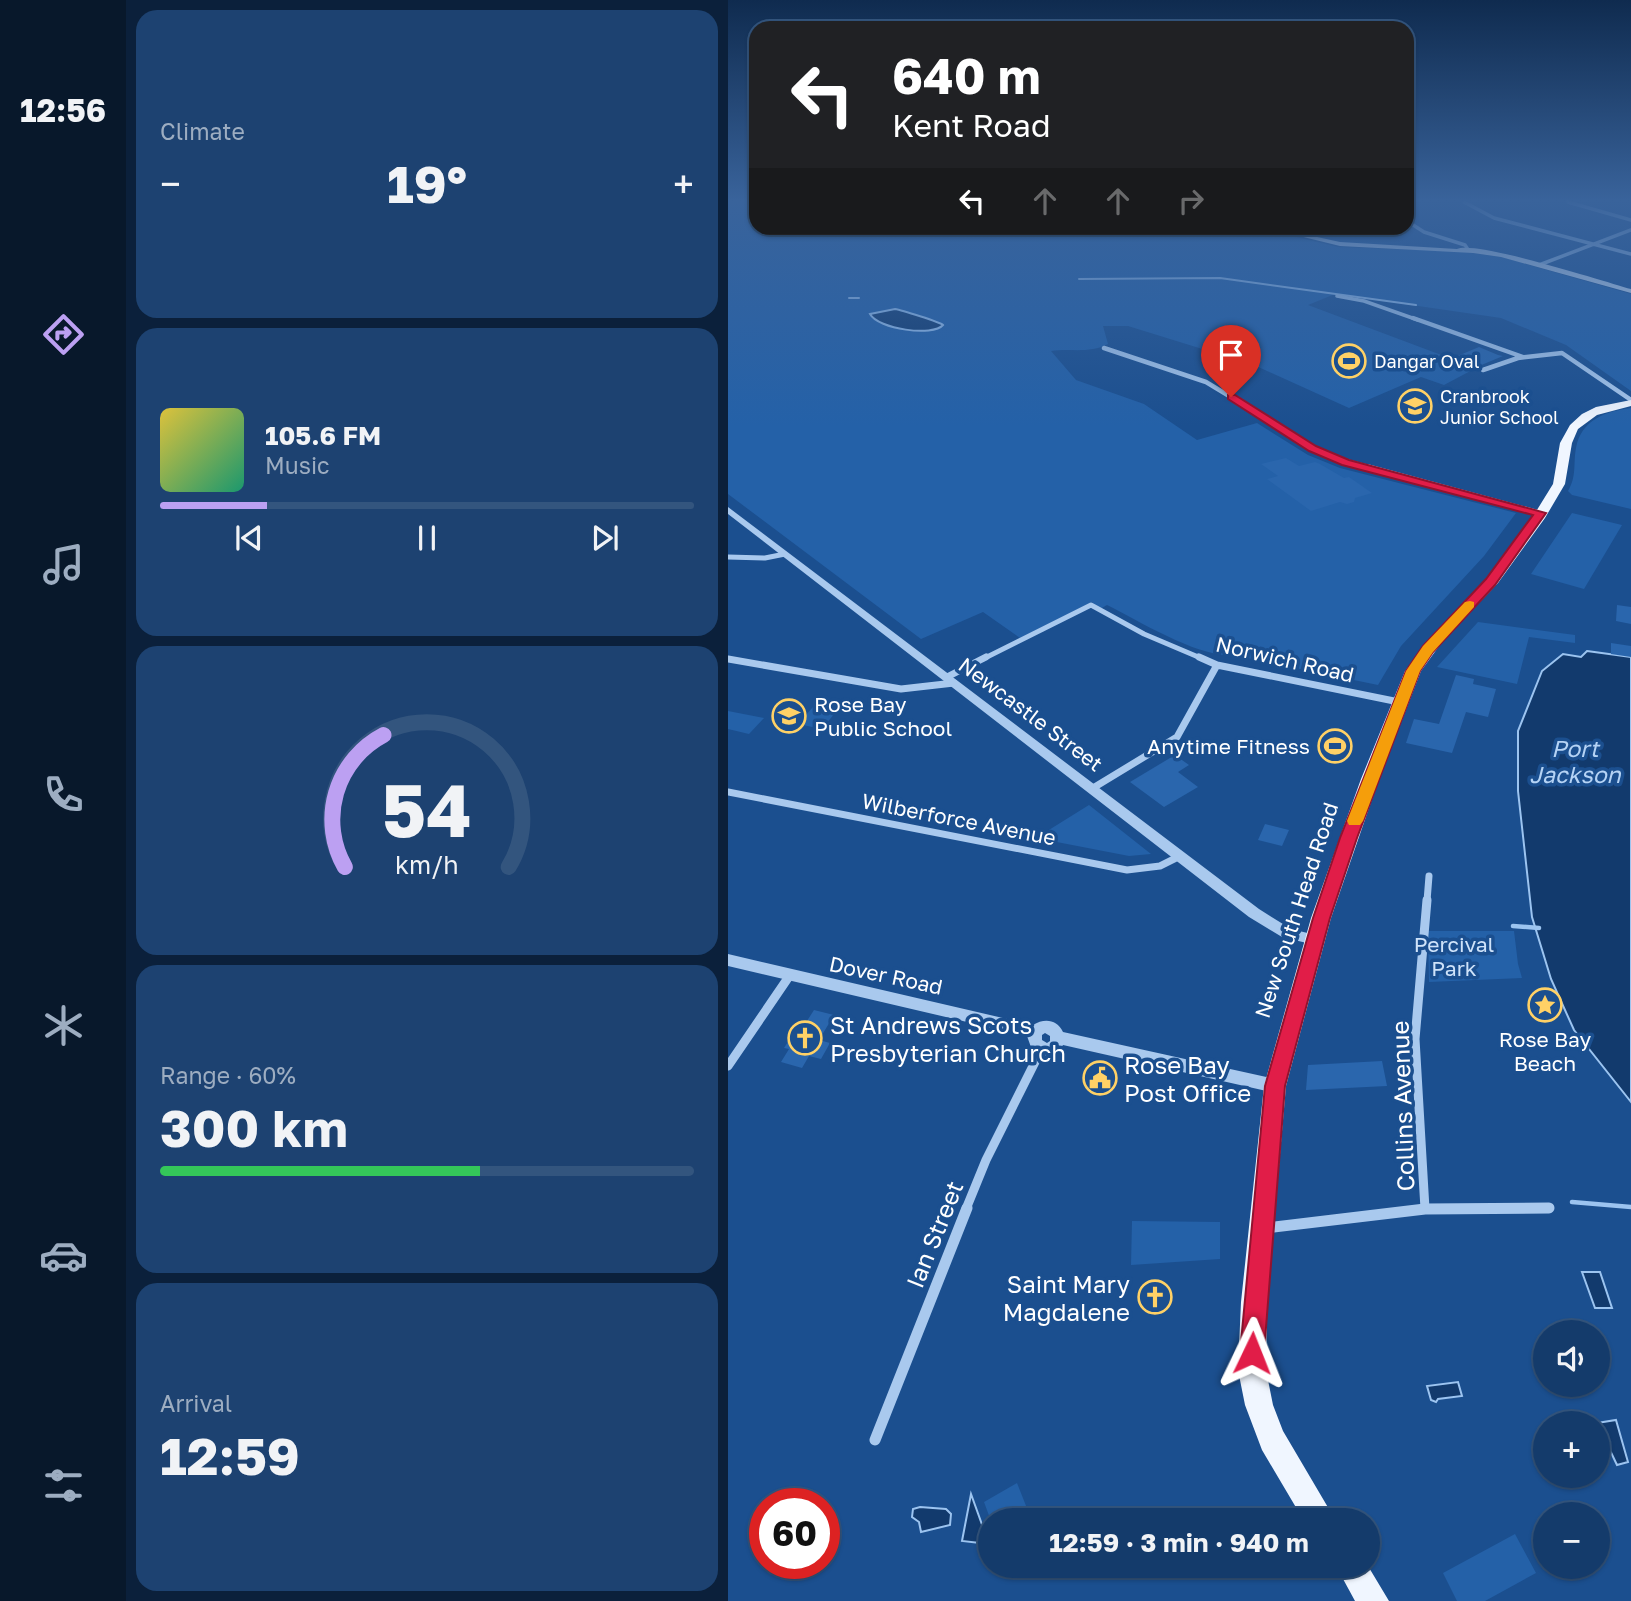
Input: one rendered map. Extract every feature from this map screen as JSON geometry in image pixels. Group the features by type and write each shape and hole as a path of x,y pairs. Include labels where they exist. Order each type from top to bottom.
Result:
{"main road":[{"path":"1580,277 1631,291"},
{"name":"New South Head Road","path":"1313,1508 1272,1440 1259,1405 1252,1370 1252,1337 1275,1086 1315,940 1399,702 1419,660 1491,582 1540,513 1563,476 1563,449 1573,428 1597,411 1631,401"},
{"path":"1359,1578 1373,1601"}],"street":[{"path":"1338,296 1364,301 1523,357"},
{"path":"1104,348 1206,382 1312,448 1345,463 1540,513"},
{"path":"1483,370 1523,357 1562,353 1631,401"},
{"name":"Newcastle Street","path":"728,510 1265,921 1287,933 1315,940"},
{"path":"728,557 765,558 785,554"},
{"name":"Norwich Road","path":"951,680 1091,605 1144,634 1217,665 1399,702"},
{"path":"728,659 901,689 951,680"},
{"path":"1093,788 1177,737 1217,665"},
{"name":"Wilberforce Avenue","path":"728,792 1127,870 1160,866 1180,855"},
{"name":"Collins Avenue","path":"1425,1209 1415,1040 1429,876"},
{"name":"Dover Road","path":"728,960 1035,1032"},
{"path":"728,1066 790,975"},
{"path":"1043,1027 1051,1027 1059,1037 1051,1047 1042,1048 1034,1042 1035,1032 1043,1027"},
{"path":"1059,1037 1275,1086"},
{"name":"Ian Street","path":"875,1440 986,1160 1042,1048"},
{"path":"1262,1228 1425,1209 1549,1208"}],"green space":[{"path":"728,277 1570,277 1631,294 1631,391 1566,345 1501,318 1335,294 1308,305 1476,368 1444,385 1421,377 1349,408 1254,365 1128,326 1103,326 1108,344 1101,347 1051,351 1076,380 1144,404 1197,440 1257,423 1308,455 1340,468 1516,513 1484,556 1401,646 1378,685 1203,651 1107,605 1100,609 1092,602 1020,638 983,612 921,639 728,494"},
{"path":"1631,408 1631,509 1572,495 1568,491 1574,475 1576,448 1583,430 1604,415"},
{"path":"1572,513 1622,525 1584,589 1531,574"},
{"path":"1478,622 1575,635 1575,643 1529,637 1517,684 1437,667"},
{"path":"820,699 843,703 822,729 798,724"},
{"path":"728,711 764,718 749,734 728,729"},
{"path":"1089,805 1151,854 1129,856 1036,838"},
{"name":"Percival Park","path":"1428,931 1514,931 1522,978 1429,982"},
{"path":"1132,1221 1220,1222 1220,1259 1131,1265"},
{"path":"1017,1483 1027,1508 986,1508 984,1502"},
{"path":"1515,1534 1533,1567 1533,1575 1485,1601 1457,1601 1443,1573"}],"water":[{"path":"895,309 943,325 937,329 906,330 883,324 870,314"},
{"name":"Port Jackson","path":"1587,651 1631,657 1631,1102 1574,1030 1551,979 1532,917 1518,791 1518,731 1542,671 1563,654 1581,657"},
{"path":"1582,1272 1600,1272 1612,1308 1595,1308"},
{"path":"1458,1382 1462,1396 1438,1399 1436,1402 1431,1400 1427,1386"},
{"path":"1616,1420 1628,1462 1617,1465 1610,1450 1610,1421"},
{"path":"971,1494 978,1513 978,1543 962,1541"},
{"path":"913,1509 946,1509 951,1514 950,1525 921,1532 919,1522 912,1517"}],"building":[{"path":"1479,347 1503,356 1479,366 1455,357"},
{"path":"1286,458 1299,466 1315,462 1320,464 1344,478 1349,477 1372,493 1355,498 1354,502 1340,502 1311,511 1267,479 1278,476 1261,464"},
{"path":"1617,605 1631,607 1631,624 1616,621"},
{"path":"1611,643 1631,646 1631,657 1611,654"},
{"path":"1456,675 1474,679 1473,684 1496,689 1488,717 1466,712 1452,753 1406,743 1414,719 1439,724"},
{"path":"1175,755 1189,765 1178,772 1198,787 1164,807 1130,782"},
{"path":"1265,824 1289,830 1282,846 1258,840"},
{"name":"St Andrews Scots Presbyterian Church","path":"814,1010 834,1015 819,1040 830,1043 821,1059 809,1056 802,1068 781,1062 789,1049 784,1048 793,1034 798,1035"},
{"path":"1382,1061 1387,1086 1306,1090 1308,1065"}],"waterway":[{"path":"1079,279 1220,278 1416,305"},
{"path":"849,298 859,298"},
{"path":"1513,926 1539,928"},
{"path":"1572,1202 1631,1207"}],"slow traffic":[{"path":"1355,821 1413,671 1428,649 1470,605"}],"place":[{"name":"Dangar Oval","path":"1349,361"},
{"name":"Cranbrook Junior School","path":"1415,406"},
{"name":"Rose Bay Public School","path":"789,716"},
{"name":"Anytime Fitness","path":"1335,746"},
{"name":"Rose Bay Beach","path":"1545,1005"},
{"name":"St Andrews Scots Presbyterian Church","path":"805,1038"},
{"name":"Rose Bay Post Office","path":"1100,1078"},
{"name":"Saint Mary Magdalene","path":"1155,1297"}],"route":[{"path":"1231,397 1312,448 1345,463 1540,513 1491,582 1428,649 1413,671 1377,760 1321,918 1275,1086 1254,1302 1252,1353"}]}
